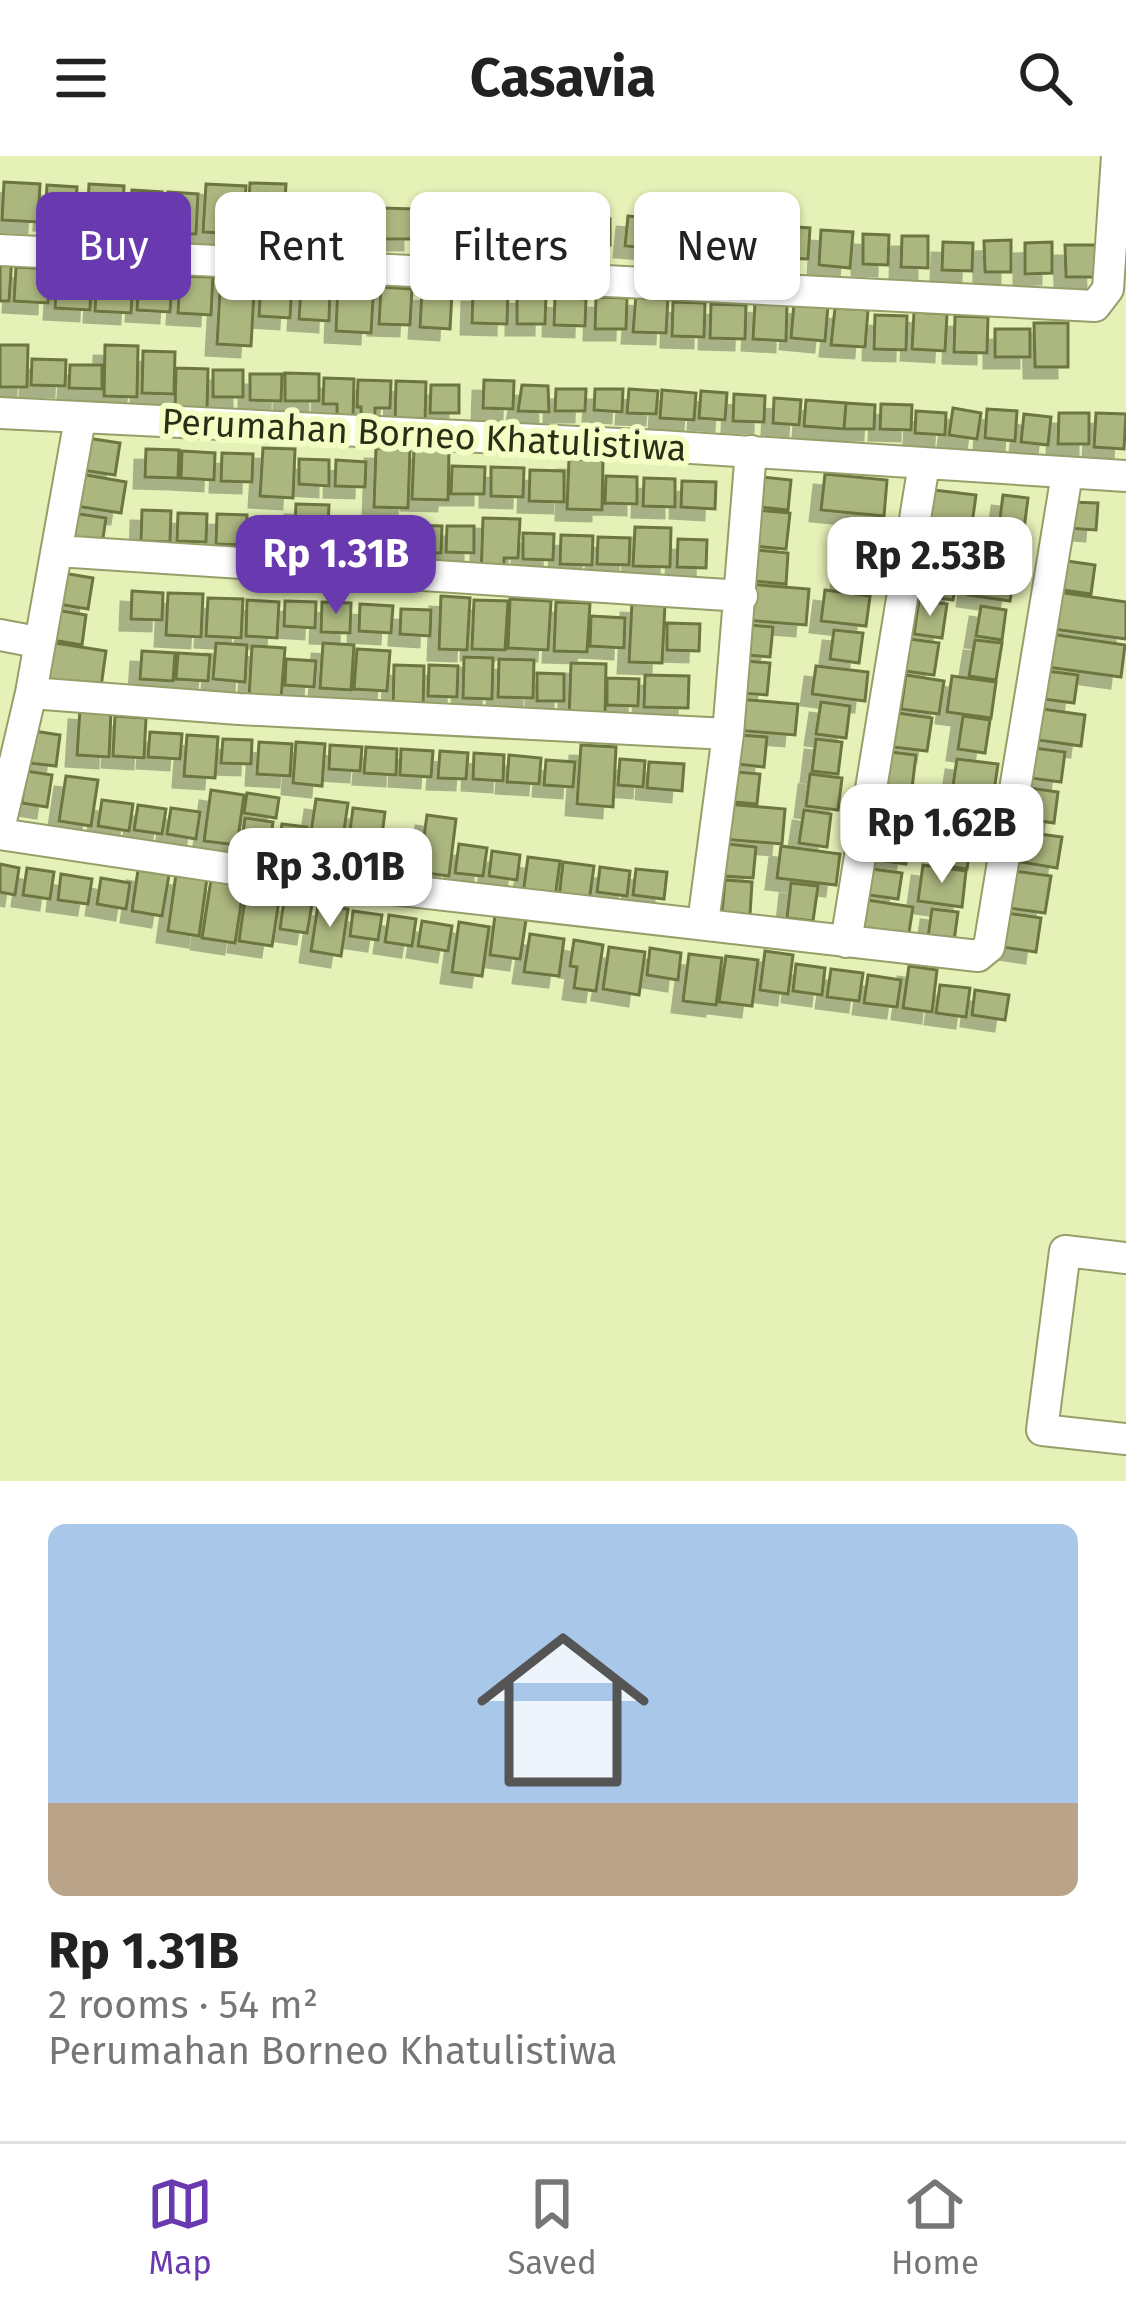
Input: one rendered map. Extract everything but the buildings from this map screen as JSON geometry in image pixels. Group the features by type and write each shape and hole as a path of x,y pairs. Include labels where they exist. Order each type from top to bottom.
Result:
{"street":[{"path":"0,250 1095,306 1108,289 1117,156"},
{"name":"Perumahan Borneo Khatulistiwa","path":"0,413 751,451 1126,476"},
{"path":"80,419 31,693 0,829 287,877 703,922 970,957 989,947 1067,474"},
{"path":"703,922 728,734 751,451"},
{"path":"847,942 924,464"},
{"path":"57,551 742,596"},
{"path":"0,635 37,643"},
{"path":"31,693 239,709 728,734"},
{"path":"1126,1258 1065,1251 1042,1430 1126,1439"}]}
